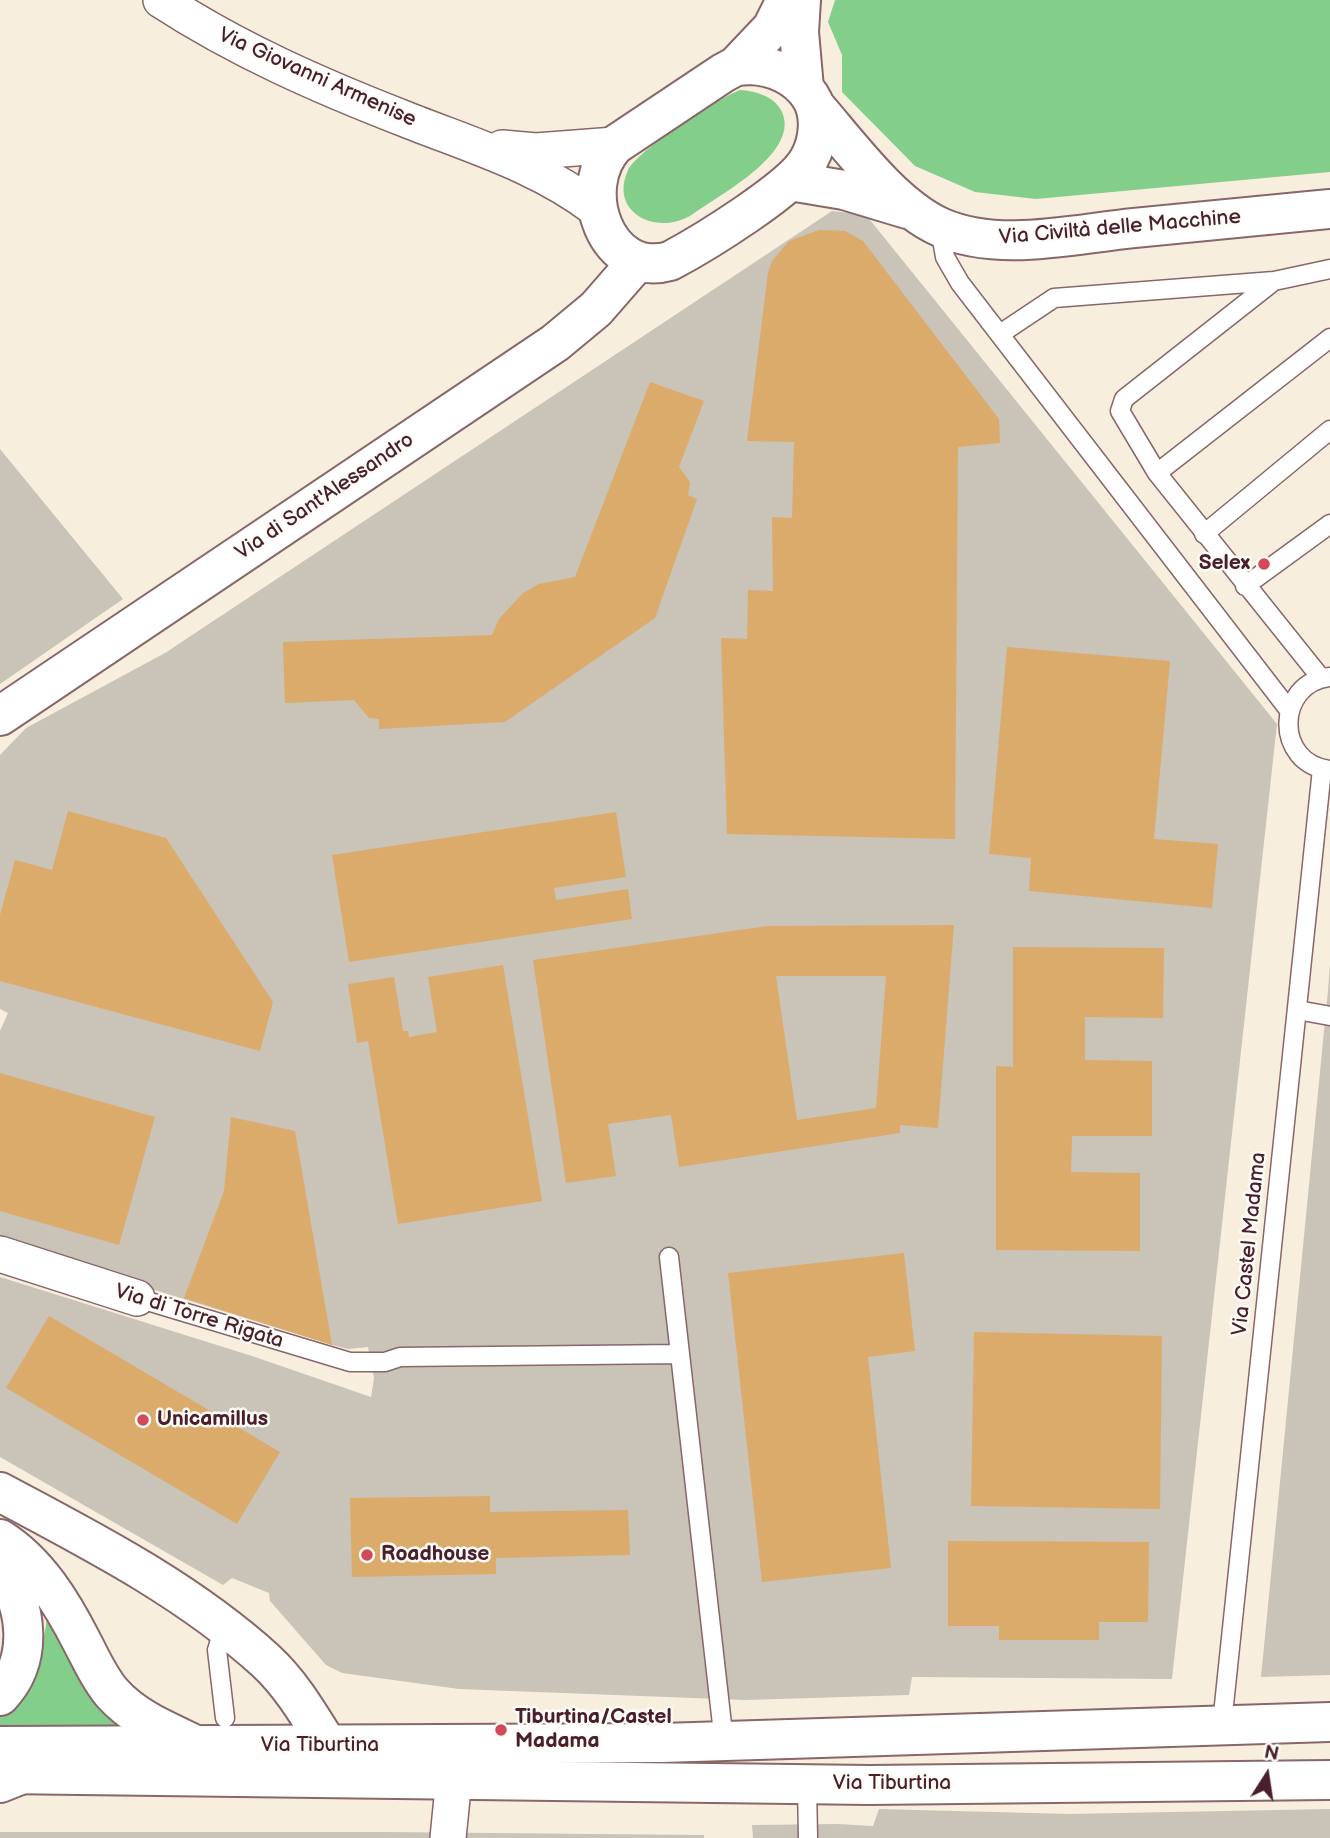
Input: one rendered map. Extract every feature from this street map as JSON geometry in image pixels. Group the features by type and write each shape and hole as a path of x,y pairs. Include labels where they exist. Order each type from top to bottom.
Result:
{"main road":[{"path":"786,0 772,28 736,66 615,145 598,170 596,209 613,242 637,262 659,264 680,256 790,181 809,159 818,125 809,97 799,32 801,0"},
{"path":"736,66 762,65 775,69 809,97"},
{"name":"Via Civiltà delle Macchine","path":"809,97 863,162 928,219"},
{"name":"Via Civiltà delle Macchine","path":"790,181 844,190 976,238 1028,239 1330,209"},
{"name":"Via di Sant'Alessandro","path":"0,716 555,343 596,309 637,262"},
{"path":"0,1492 104,1547 224,1627 267,1662 286,1682 329,1747"},
{"path":"0,1539 21,1553 54,1593 111,1692 145,1720 198,1746"},
{"path":"0,1568 16,1593 23,1623 22,1648 14,1674 0,1696"},
{"name":"Via Tiburtina","path":"6,1769 198,1746 724,1742 1330,1722"},
{"name":"Via Tiburtina","path":"6,1769 807,1784 1330,1780"}],"street":[{"name":"Via Giovanni Armenise","path":"162,0 239,47 293,73 478,146 547,177 596,209"},
{"name":"Via Giovanni Armenise","path":"478,146 536,152 615,145"},
{"name":"Via di Torre Rigata","path":"0,1254 137,1298"},
{"path":"448,1838 454,1778"}],"lane":[{"path":"928,219 949,265 1289,710"},
{"path":"1000,334 1054,298 1274,281 1330,269"},
{"path":"1274,281 1124,399 1120,411 1157,473 1204,534 1245,586 1326,677 1301,690 1289,710 1287,725 1297,753 1308,763 1326,770"},
{"path":"1157,473 1330,338"},
{"path":"1204,534 1330,430"},
{"path":"1245,586 1330,524"},
{"name":"Via Castel Madama","path":"1222,1724 1297,1010 1326,770"},
{"path":"1297,1010 1330,1016"},
{"path":"669,1257 724,1742"},
{"name":"Via di Torre Rigata","path":"137,1298 329,1357 368,1363 400,1357 679,1354"},
{"path":"224,1627 217,1650 225,1718"},
{"path":"807,1784 808,1838"}],"shaded area":[{"path":"832,211 866,215 1277,724 1172,1679 912,1677 909,1695 745,1700 459,1689 342,1673 326,1665 270,1601 269,1593 232,1578 223,1585 0,1457 0,1277 252,1356 371,1397 374,1378 368,1347 348,1349 332,1345 0,1242 0,1031 8,1013 0,1009 0,755 26,728 165,653"},
{"path":"0,449 123,599 0,684"},
{"path":"1330,964 1330,1675 1261,1677 1328,990"},
{"path":"879,1809 1069,1814 1330,1809 1330,1838 753,1838 752,1825 873,1826"},
{"path":"0,1832 385,1832 704,1835 704,1838 0,1838"}],"green space":[{"path":"835,0 1330,0 1330,172 1036,199 975,192 915,166 842,92 842,55 828,22"},
{"path":"740,90 763,95 781,110 785,125 780,141 770,156 739,183 680,221 652,222 640,217 625,199 624,185 628,170 635,161 679,126"},
{"path":"47,1616 123,1727 0,1727 0,1716 20,1694 34,1671"}],"building":[{"path":"819,230 845,231 863,241 999,419 1000,443 958,447 955,839 727,834 721,638 747,639 748,590 773,591 772,517 792,518 794,442 747,441 768,273 772,261 789,241"},
{"path":"650,382 704,401 679,467 690,482 688,495 697,499 655,618 505,722 379,729 379,719 369,718 354,700 285,703 283,642 492,635 499,619 523,593 539,584 575,577"},
{"path":"1007,647 1170,661 1154,839 1218,844 1212,908 1029,891 1031,858 989,854"},
{"path":"68,811 166,838 273,1002 260,1051 0,981 0,915 15,860 52,870"},
{"path":"616,812 626,877 554,888 556,900 628,889 632,919 349,962 332,855"},
{"path":"954,925 938,1128 900,1125 900,1133 679,1167 671,1115 608,1124 616,1176 566,1183 533,960 767,926","holes":["776,976 886,976 876,1108 797,1120"]},
{"path":"1013,947 1164,948 1163,1018 1085,1017 1085,1060 1152,1061 1152,1136 1072,1136 1071,1172 1140,1173 1140,1251 996,1250 996,1066 1013,1067"},
{"path":"503,965 542,1201 398,1224 368,1041 357,1043 348,984 394,977 403,1031 408,1031 409,1037 437,1032 428,977"},
{"path":"0,1073 155,1117 119,1245 0,1211"},
{"path":"231,1117 295,1131 332,1345 184,1298 224,1191"},
{"path":"904,1253 915,1351 868,1357 891,1568 762,1582 728,1273"},
{"name":"Unicamillus","path":"49,1316 280,1452 237,1524 6,1388"},
{"path":"974,1332 1162,1336 1160,1509 971,1506"},
{"path":"490,1496 490,1512 628,1510 630,1555 496,1558 496,1574 352,1577 350,1498"},
{"path":"948,1541 1149,1542 1148,1622 1099,1622 1099,1640 999,1640 999,1626 948,1626"}],"place":[{"name":"Selex","path":"1264,564"},
{"name":"Unicamillus","path":"143,1420"},
{"name":"Roadhouse","path":"367,1555"},
{"name":"Tiburtina/Castel Madama","path":"501,1730"}]}
